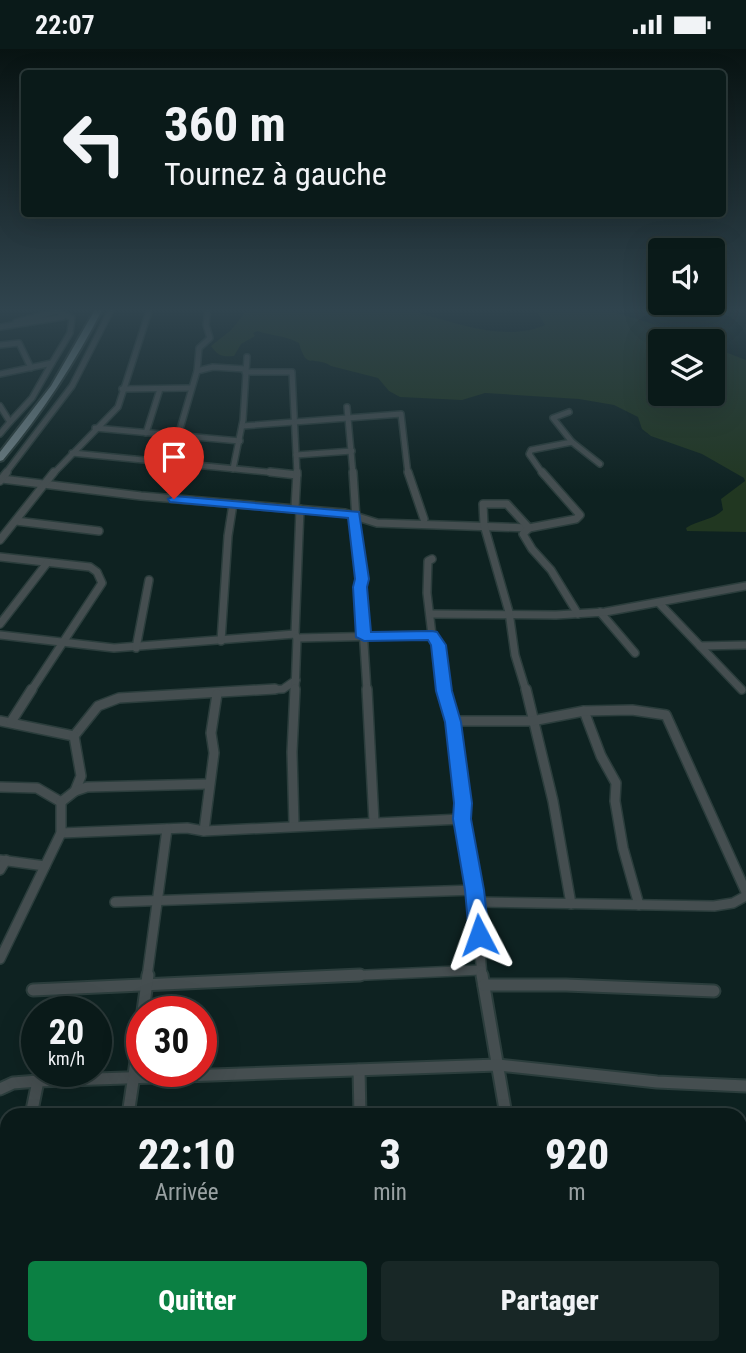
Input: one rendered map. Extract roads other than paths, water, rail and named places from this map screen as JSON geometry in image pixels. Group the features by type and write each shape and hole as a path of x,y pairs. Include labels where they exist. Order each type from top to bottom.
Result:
{"main road":[{"path":"0,447 50,385 59,369"},
{"path":"0,458 67,369"}],"street":[{"path":"0,374 27,369"},
{"path":"0,434 32,398 49,369"},
{"path":"1,480 72,386 81,369"},
{"path":"0,540 43,485 118,407 129,369"},
{"path":"170,463 190,388 197,371 205,369"},
{"path":"232,369 292,372 297,475 296,680 292,753 294,825"},
{"path":"233,469 242,426 245,370"},
{"path":"122,389 190,388"},
{"path":"146,433 160,389"},
{"path":"0,406 10,422"},
{"path":"347,407 356,501 354,515 362,579 360,587 373,822"},
{"path":"569,412 553,418 572,442 600,464"},
{"path":"242,426 401,414 405,426 408,476 413,491 421,499 424,519"},
{"path":"95,428 240,441"},
{"path":"1,480 354,515 363,521 377,523 529,528 576,519 579,516 559,490 543,477 529,453 543,446 572,442"},
{"path":"296,455 352,451"},
{"path":"72,453 297,475"},
{"path":"222,641 228,535 233,504"},
{"path":"529,528 509,505 482,504 484,525 509,612 515,655 531,706 532,721 553,801 571,904"},
{"path":"16,521 99,531"},
{"path":"529,528 523,534 528,543 551,570 578,614"},
{"path":"0,557 90,568 102,579 100,587 11,722"},
{"path":"432,559 428,561 427,593 432,635 439,645 444,691 453,722 463,803 462,819 475,890 481,970 505,1108"},
{"path":"0,624 47,563"},
{"path":"136,648 149,580"},
{"path":"431,614 578,614 659,603 715,589 746,586"},
{"path":"659,603 742,690"},
{"path":"600,612 635,653"},
{"path":"0,635 136,648 296,636 432,635"},
{"path":"700,646 746,645"},
{"path":"74,736 98,706 119,698 283,689 296,680"},
{"path":"204,831 214,753 211,733 217,694"},
{"path":"453,722 532,721 583,711 632,710 666,715 746,894 733,903 714,906 476,902"},
{"path":"583,711 601,757 616,783 615,801 623,848 639,905"},
{"path":"0,721 74,736"},
{"path":"74,736 78,746 81,776 75,791"},
{"path":"0,787 38,788 47,792 55,801 61,802 75,791 87,787 209,784"},
{"path":"0,959 61,833 61,802"},
{"path":"61,833 187,828 204,831 462,819"},
{"path":"145,996 167,829"},
{"path":"0,870 3,860 46,866"},
{"path":"115,902 475,890"},
{"path":"33,990 481,970"},
{"path":"484,985 581,985 714,991"},
{"path":"217,1074 498,1065 657,1082 746,1086"},
{"path":"359,1070 360,1108"},
{"path":"0,1089 21,1082"},
{"path":"32,1108 37,1087"},
{"path":"129,1108 132,1087"}]}
